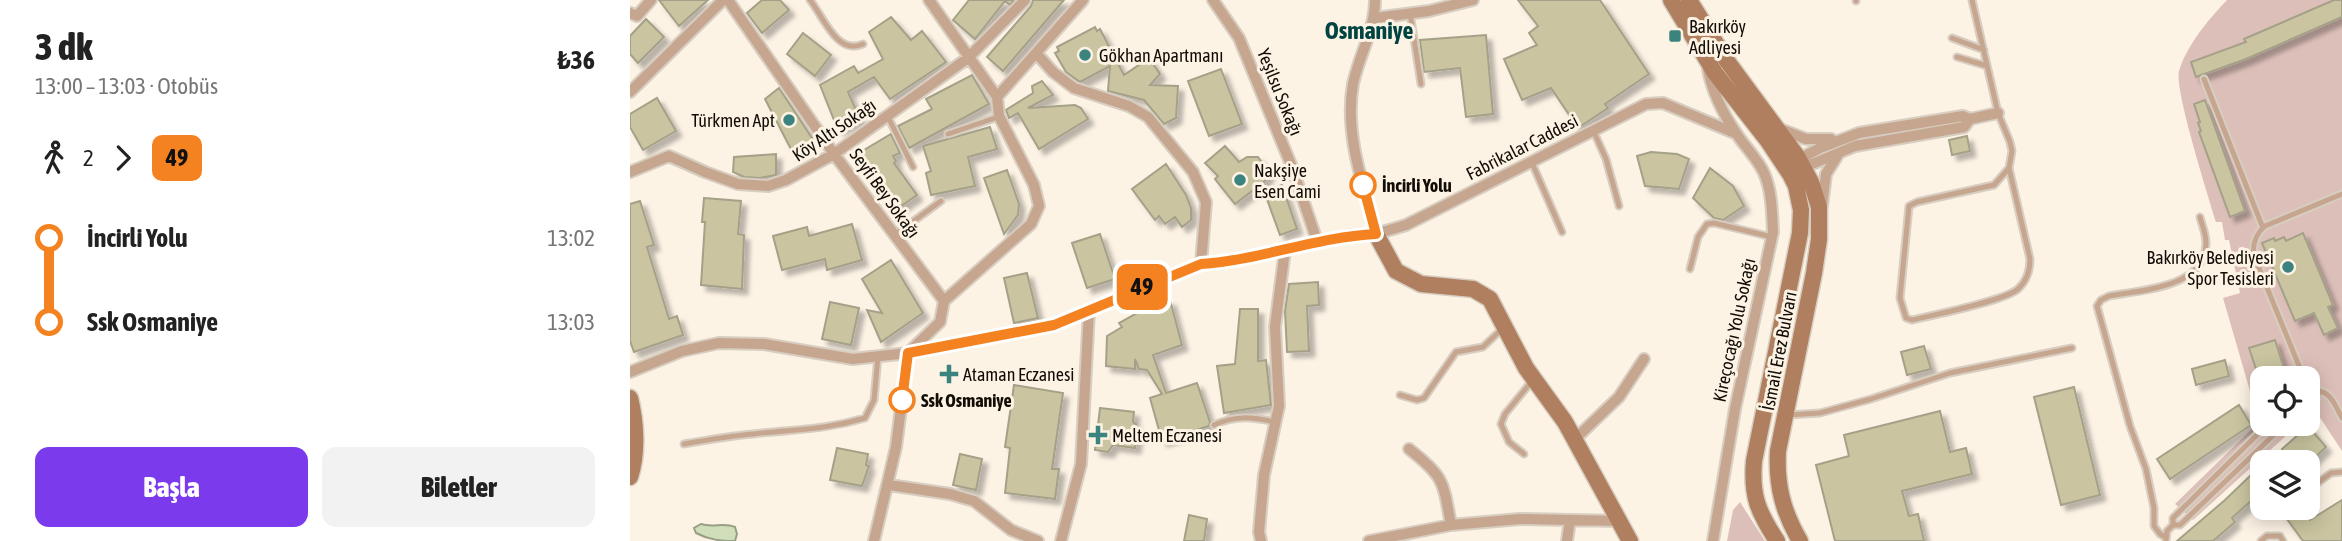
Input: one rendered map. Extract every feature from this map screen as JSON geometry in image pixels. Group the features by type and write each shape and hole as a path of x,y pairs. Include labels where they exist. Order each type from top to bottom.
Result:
{"street":[{"path":"630,13 637,16 651,0"},
{"path":"630,92 725,0"},
{"name":"Seyfi Bey Sokağı","path":"725,0 834,154 944,301"},
{"path":"874,541 896,447 908,353 940,322 944,301 1031,224 1039,205 1034,184 999,116 998,97 929,0"},
{"name":"Köy Altı Sokağı","path":"630,172 669,156 738,184 768,186 804,172 834,154 968,58 1025,0"},
{"path":"998,97 1083,0"},
{"name":"Yeşilsu Sokağı","path":"1213,0 1239,38 1292,167 1317,241"},
{"path":"1375,0 1375,18 1353,85 1352,117 1355,152 1376,234 1396,271 1421,284 1473,289 1490,299 1534,378 1565,422 1630,541"},
{"path":"1375,18 1473,0"},
{"name":"İsmail Erez Bulvarı","path":"1671,0 1707,61 1768,141 1816,195 1820,223 1814,273 1778,451 1779,492 1788,518 1801,541"},
{"name":"İsmail Erez Bulvarı","path":"1689,0 1727,61 1778,129 1797,171 1796,186 1801,210 1800,233 1754,461 1752,484 1758,511 1777,541"},
{"path":"1037,54 1053,72 1074,88 1129,106 1148,117 1193,172 1206,202 1201,264"},
{"name":"Kireçocağı Yolu Sokağı","path":"1707,61 1716,94 1737,134 1765,174 1772,205 1772,237 1735,409 1713,541"},
{"name":"Fabrikalar Caddesi","path":"630,372 682,351 719,342 764,344 853,359 908,353 1054,325 1201,264 1225,262 1352,235 1376,234 1406,225 1646,104 1663,103 1737,134"},
{"path":"1778,129 1813,140 1998,113"},
{"path":"1797,171 1844,149 1964,127 1970,119"},
{"path":"1797,171 1807,155 1852,135"},
{"path":"1820,223 1826,174 1830,164 1844,149"},
{"path":"1261,541 1259,532 1265,475 1279,406 1275,327 1285,250"},
{"path":"1061,541 1081,464 1090,310"},
{"path":"1574,440 1619,397 1644,359"},
{"path":"630,398 634,416 634,465 630,477"},
{"path":"1409,449 1430,465 1443,482 1451,525"},
{"path":"889,485 950,494 974,501 1010,536 1038,541"},
{"path":"1368,541 1451,525 1520,519 1619,521"},
{"path":"1567,541 1570,520"}],"lane":[{"path":"810,0 834,36 842,43 852,47 863,44"},
{"path":"1972,0 1998,113 2010,142 2012,152 2009,167 2030,259 2030,271 2020,288 1999,298 1912,320 1906,317 1900,298 1909,206 1994,185 2009,167"},
{"path":"1410,13 1421,84"},
{"path":"1952,38 1984,50"},
{"path":"1956,57 1987,66"},
{"path":"2204,79 2263,228"},
{"path":"887,116 914,167"},
{"path":"948,134 999,116"},
{"path":"1593,130 1606,159 1619,206"},
{"path":"1532,163 1562,232"},
{"path":"2299,366 2253,248 2263,228 2342,194"},
{"path":"894,236 941,201"},
{"path":"2166,539 2154,526 2154,508 2146,469 2130,426 2097,306 2109,296 2176,283 2191,274 2206,246 2200,216"},
{"path":"1690,269 1698,237 1707,224 1724,225 1772,237"},
{"path":"1400,395 1417,400 1424,398 1435,386 1450,357 1464,350 1483,348 1506,326"},
{"path":"1785,415 1820,413 1950,373 2072,348"},
{"path":"684,444 755,433 794,432 829,427 865,418 874,400 878,356"},
{"path":"1524,454 1509,442 1501,424 1505,414 1534,378"},
{"path":"2320,391 2330,397 2342,418"},
{"path":"1214,425 1250,416 1275,422"},
{"path":"2166,539 2173,518 2256,436"},
{"path":"2173,524 2180,525 2273,436"},
{"path":"2320,481 2331,473 2342,472"},
{"path":"2261,541 2272,535 2280,536 2283,541"}],"shaded area":[{"name":"Bakırköy Belediyesi Spor Tesisleri","path":"2227,0 2342,0 2342,451 2320,418 2320,366 2250,366 2250,391 2223,298 2240,293 2229,240 2225,240 2222,222 2216,222 2179,82 2183,61 2206,24"},
{"name":"Bakırköy Belediyesi Spor Tesisleri","path":"2250,431 2250,436 2286,436 2270,450 2250,450 2250,468 2193,520 2175,504"},
{"path":"1740,502 1765,541 1727,541 1733,510"},
{"path":"701,524 735,527 735,541 715,540 696,533 694,528"}],"building":[{"path":"659,0 708,0 679,26"},
{"path":"762,0 780,0 789,10 762,33 747,13"},
{"path":"969,0 1014,0 1010,5 1005,1 975,39 953,20"},
{"path":"1033,0 1064,0 1003,71 987,57 1031,6"},
{"path":"1518,0 1600,0 1649,74 1605,104 1608,108 1578,128 1551,88 1522,100 1504,59 1537,45 1529,33 1538,26"},
{"path":"2334,0 2342,0 2342,17 2246,59 2196,77 2191,62 2246,42 2244,39"},
{"path":"891,17 911,40 922,31 946,62 890,99 874,77 848,92 860,119 838,130 820,85 854,66 858,73 883,59 869,32"},
{"path":"646,19 664,37 638,63 630,54 630,36"},
{"path":"1095,27 1097,31 1100,29 1124,75 1149,58 1160,74 1150,85 1178,86 1176,118 1164,124 1144,100 1108,91 1110,66 1080,82 1066,72 1055,53 1059,51 1057,47"},
{"path":"803,33 831,55 815,76 787,54"},
{"path":"1486,35 1493,114 1466,117 1460,68 1424,72 1420,40"},
{"path":"1221,69 1242,124 1209,136 1188,81"},
{"path":"972,75 989,104 909,148 898,126 932,109 926,99"},
{"path":"1042,81 1053,95 1028,108 1075,105 1081,108 1088,119 1039,149 1018,113 1009,118 1006,110 1033,93 1032,86"},
{"name":"Türkmen Apt","path":"779,88 814,141 793,153 765,99"},
{"path":"657,98 676,131 643,150 630,127 630,114"},
{"path":"2205,100 2245,211 2230,217 2199,132 2200,122 2194,104"},
{"path":"990,127 997,149 968,157 975,186 931,195 926,173 931,171 923,146"},
{"path":"891,134 900,153 893,156 896,161 894,163 917,195 897,209 859,153"},
{"path":"1967,136 1970,151 1952,155 1949,140"},
{"name":"Nakşiye Esen Cami","path":"1225,146 1239,162 1247,157 1258,157 1269,172 1265,181 1235,204 1215,179 1218,176 1205,163"},
{"path":"1651,152 1677,154 1689,159 1679,189 1645,186 1637,156"},
{"path":"776,154 776,175 744,177 733,172 734,157"},
{"path":"1166,164 1191,208 1191,220 1182,227 1175,217 1165,224 1159,216 1155,220 1132,189"},
{"path":"1710,168 1733,186 1744,206 1723,220 1714,218 1693,198"},
{"path":"1007,170 1019,204 1018,215 1004,234 984,178"},
{"path":"1282,185 1297,229 1280,235 1264,191"},
{"path":"704,198 741,201 738,234 744,235 742,289 701,285"},
{"path":"640,201 654,245 647,247 669,319 677,316 683,335 634,352 630,341 630,204"},
{"path":"852,224 862,260 827,270 825,259 782,270 773,236 807,227 809,236"},
{"path":"2303,233 2333,305 2328,307 2338,328 2324,335 2314,313 2295,321 2262,243 2284,237 2286,241"},
{"path":"1100,234 1115,279 1087,288 1072,243"},
{"path":"891,260 923,313 881,342 867,310 882,313 862,279"},
{"path":"1027,273 1038,318 1014,323 1004,278"},
{"path":"1318,282 1319,305 1307,306 1309,351 1287,352 1285,311 1289,284"},
{"path":"1170,300 1182,345 1153,355 1166,393 1197,383 1210,422 1209,426 1162,441 1150,398 1162,394 1147,370 1139,369 1135,359 1135,369 1106,366 1107,336 1122,327 1119,323 1148,307"},
{"path":"830,302 859,308 851,345 822,339"},
{"path":"1240,309 1258,309 1258,361 1266,360 1271,405 1224,413 1217,366 1235,364"},
{"path":"2275,340 2283,366 2255,366 2249,348"},
{"path":"1924,346 1931,369 1907,375 1901,352"},
{"path":"2225,360 2229,376 2196,385 2192,369"},
{"path":"1014,385 1063,393 1052,469 1059,469 1055,499 1005,493 1010,448 1005,447"},
{"path":"2074,387 2100,495 2061,505 2034,397"},
{"path":"2239,405 2250,423 2170,479 2157,459"},
{"path":"1100,408 1134,412 1133,422 1136,424 1137,434 1135,448 1113,445 1108,452 1095,450"},
{"path":"1940,411 1950,452 1966,448 1972,474 1902,491 1909,516 1918,514 1924,541 1835,541 1816,465 1849,456 1844,435"},
{"path":"2297,436 2317,436 2326,447 2320,453 2320,450 2282,449"},
{"path":"837,448 868,454 866,465 869,466 862,486 830,480"},
{"path":"960,454 982,459 976,490 953,485"},
{"path":"2250,476 2250,502 2232,518 2235,522 2213,541 2177,541"},
{"path":"2342,500 2342,541 2303,541 2288,520 2320,520 2320,514"},
{"path":"1189,515 1207,519 1204,541 1184,541"}],"bus line":[{"name":"49","path":"902,400 908,353 1054,325 1201,264 1225,262 1352,235 1376,234 1363,185"}],"place":[{"name":"Bakırköy Adliyesi","path":"1675,36"},
{"name":"Gökhan Apartmanı","path":"1085,55"},
{"name":"Türkmen Apt","path":"789,120"},
{"name":"Nakşiye Esen Cami","path":"1240,180"},
{"name":"İncirli Yolu","path":"1363,185"},
{"name":"Bakırköy Belediyesi Spor Tesisleri","path":"2288,267"},
{"name":"Ataman Eczanesi","path":"949,374"},
{"name":"Ssk Osmaniye","path":"902,400"},
{"name":"Meltem Eczanesi","path":"1098,435"}],"district":[{"name":"Osmaniye","path":"1369,30"}]}
